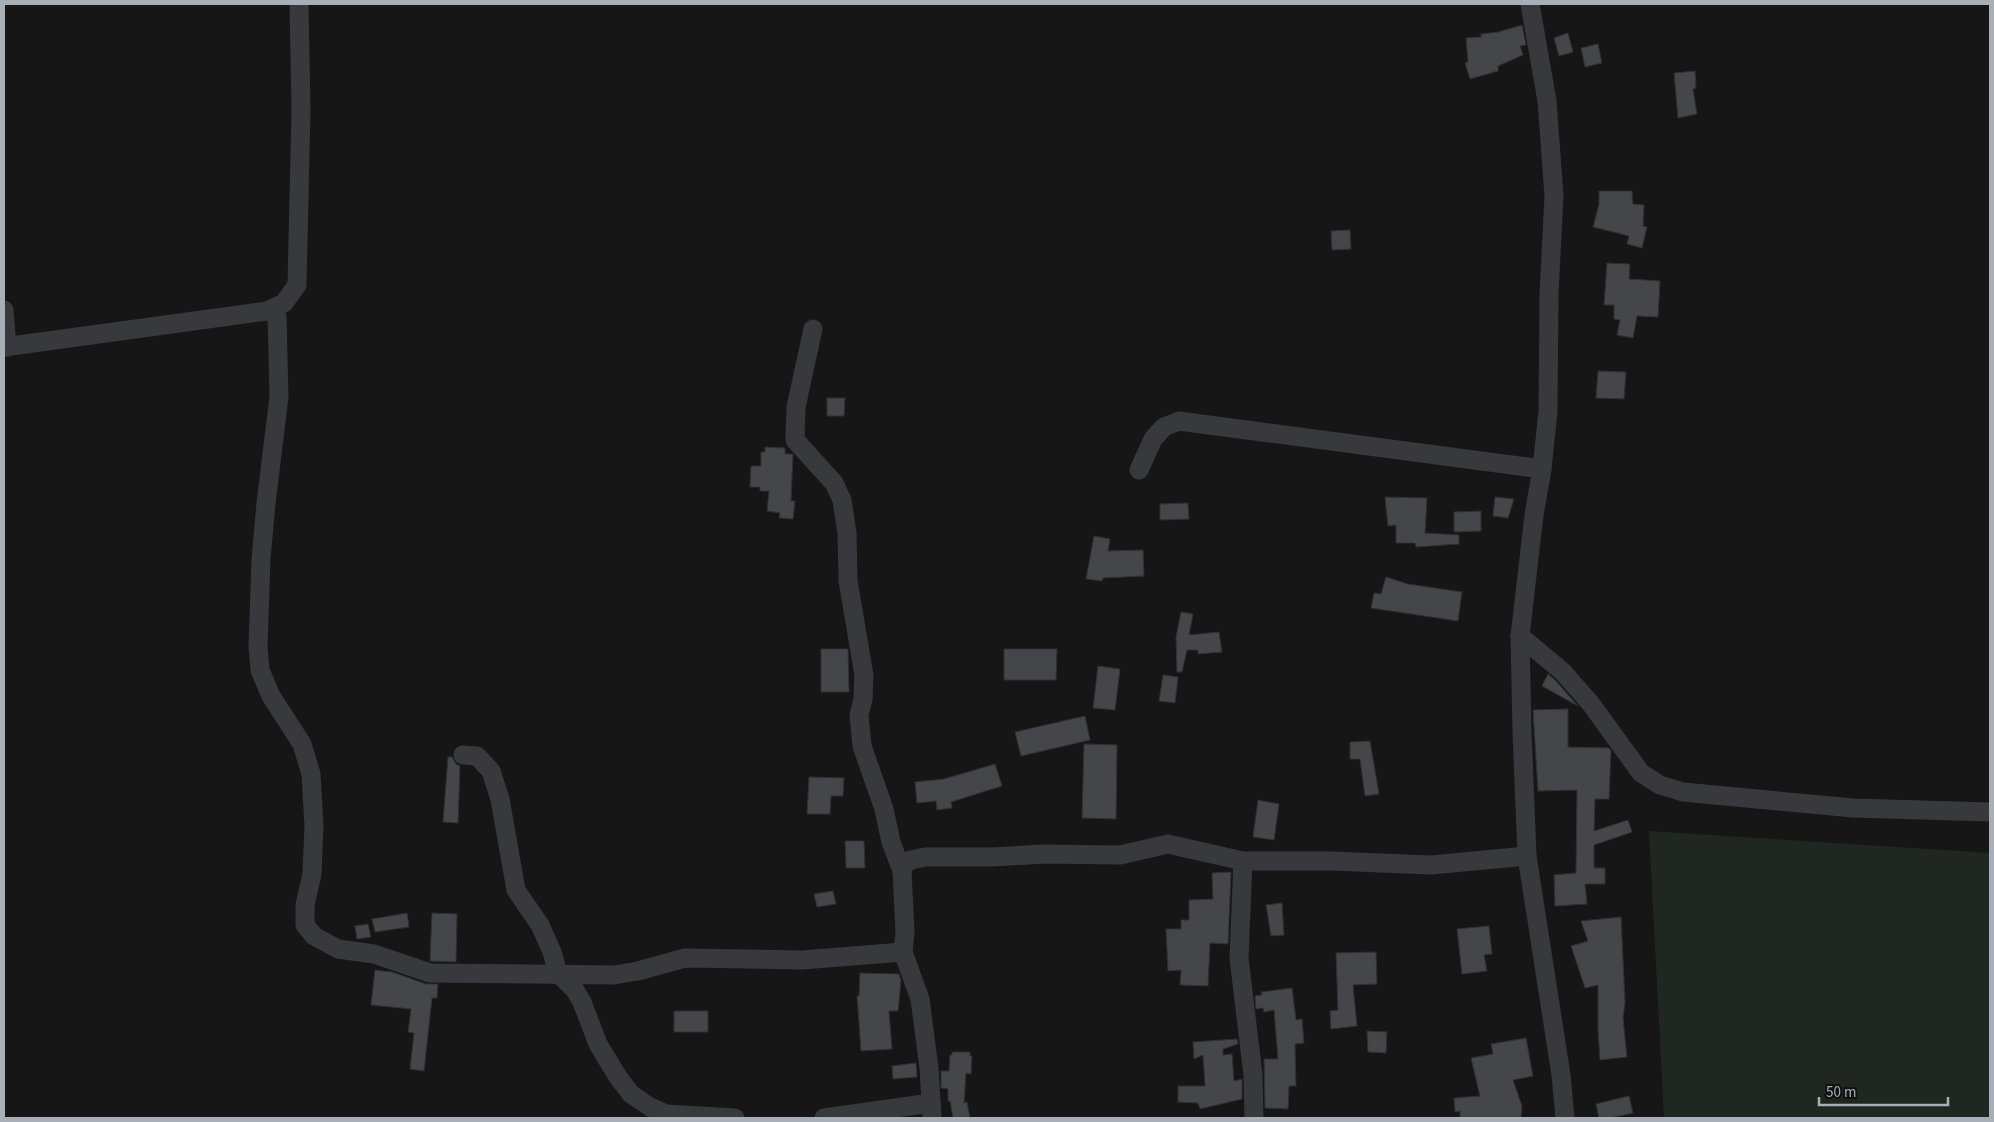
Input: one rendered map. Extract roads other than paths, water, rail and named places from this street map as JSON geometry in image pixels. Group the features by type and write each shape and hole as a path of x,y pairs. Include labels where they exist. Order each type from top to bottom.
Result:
{"street":[{"path":"4,310 5,347 267,312 284,303 297,285 301,110 299,4"},
{"path":"1530,4 1547,101 1554,196 1549,294 1548,411 1520,636 1527,856 1561,1075 1565,1118"},
{"path":"277,316 278,397 263,531 258,647 260,670 271,696 302,744 311,774 314,826 312,874 305,905 305,924 314,936 338,949 374,954 430,973 614,975 638,971 685,958 737,957 802,960 903,952"},
{"path":"813,330 796,407 796,440 834,483 842,500 847,533 848,581 864,675 863,699 859,715 862,746 884,809 890,842 902,871 905,932 903,952 920,999 929,1068 932,1110 824,1118"},
{"path":"1139,470 1153,439 1164,427 1179,422 1200,423 1542,469"},
{"path":"1520,636 1563,672 1591,704 1641,773 1660,785 1683,792 1853,808 1990,812"},
{"path":"463,755 477,756 491,771 500,799 516,890 540,925 552,952 558,973 575,990 582,1002 591,1029 606,1059 631,1094 650,1107 666,1114 735,1118"},
{"path":"902,871 905,864 911,860 925,857 992,857 1044,854 1120,855 1168,844 1243,861 1331,861 1431,865 1527,856"},
{"path":"1243,861 1239,958 1254,1075 1254,1118"}]}
